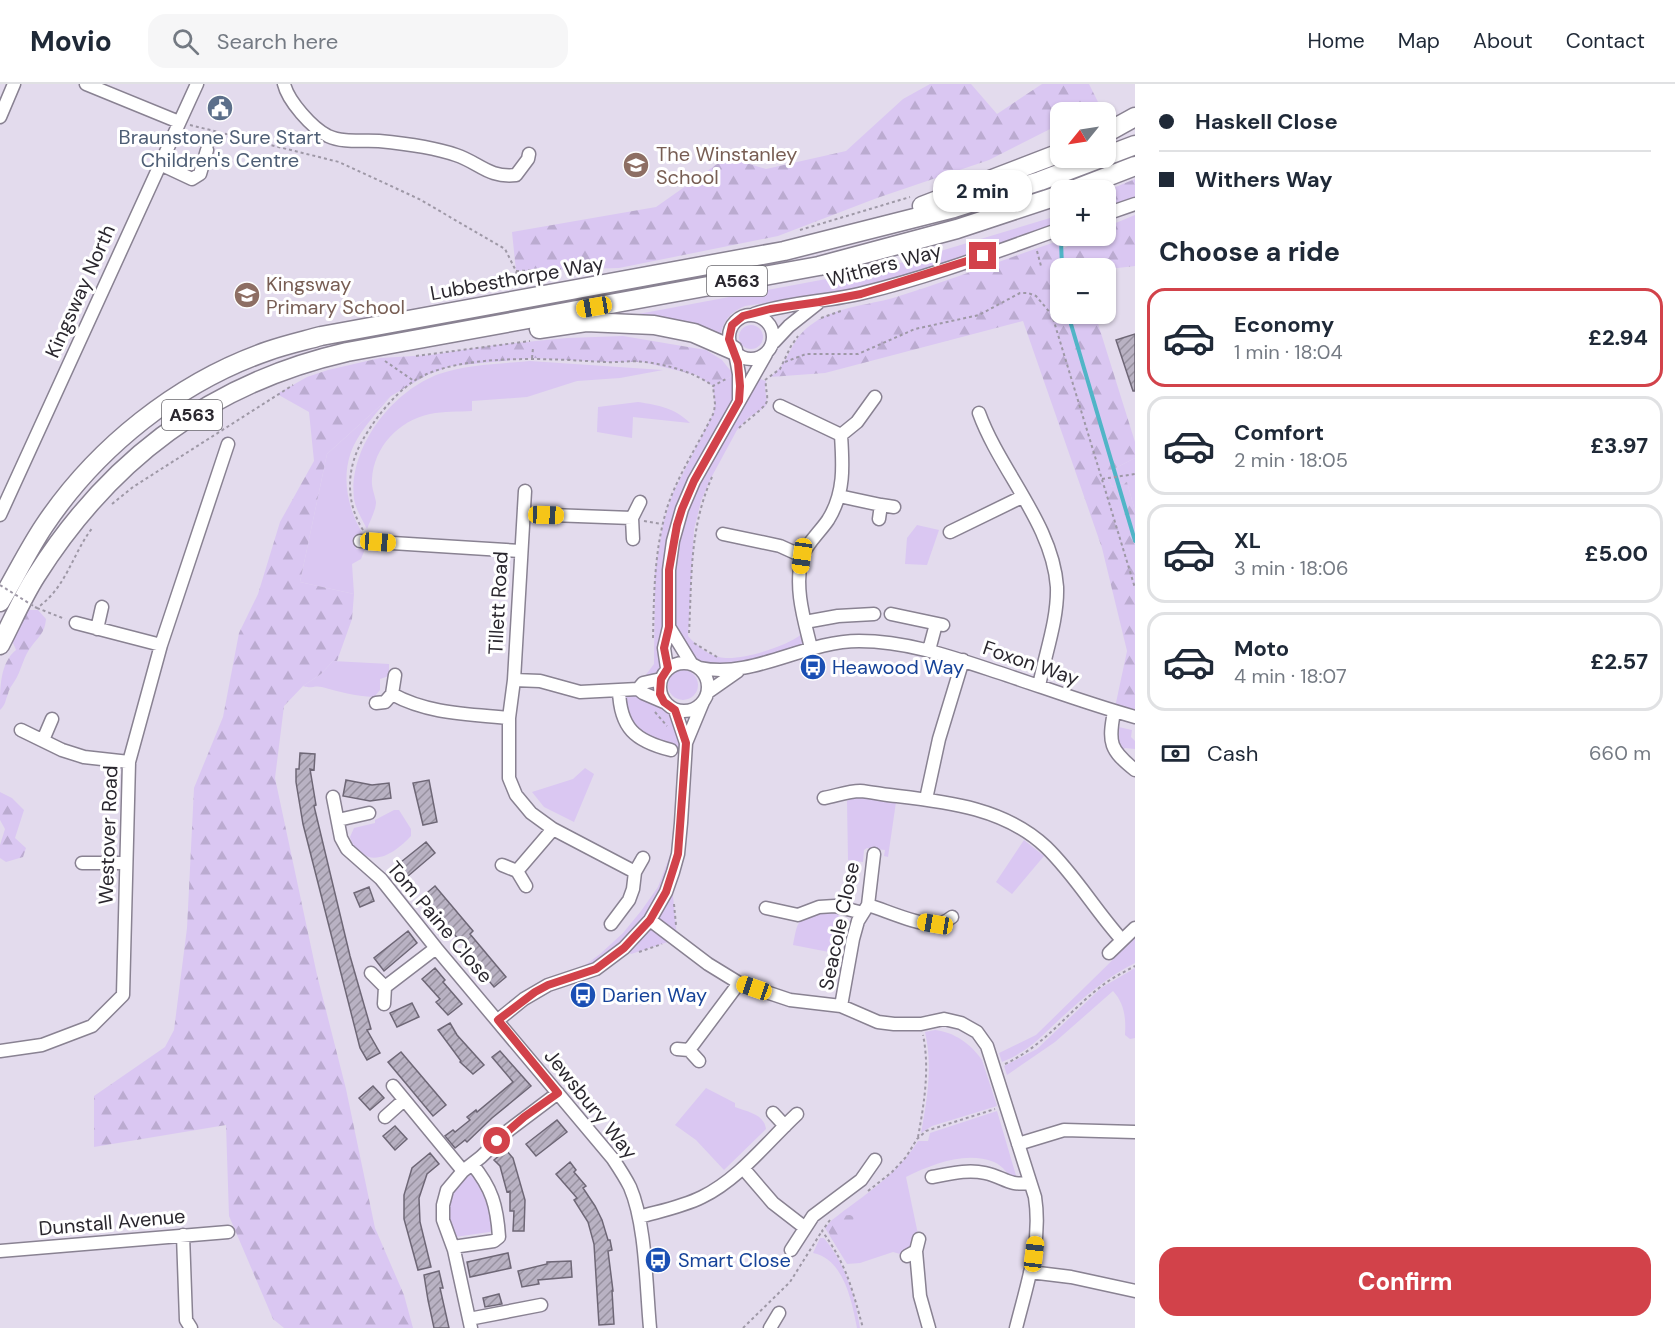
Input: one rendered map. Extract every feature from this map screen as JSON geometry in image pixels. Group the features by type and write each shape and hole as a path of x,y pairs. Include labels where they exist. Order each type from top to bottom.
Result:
{"highway":[{"path":"1116,127 1135,117"},
{"path":"1116,152 1135,145"},
{"path":"784,251 965,191 1050,157"},
{"path":"1098,180 1135,166"},
{"name":"Lubbesthorpe Way","path":"0,602 44,527 70,492 107,452 164,405 210,376 267,351 321,336 784,251 954,208 1074,168"},
{"name":"A563","path":"0,645 34,579 69,528 116,474 167,431 220,398 280,371 325,357 408,349 819,266 957,229 1050,198"},
{"path":"408,349 586,322 654,325 694,333 734,351"}],"street":[{"path":"0,117 14,84"},
{"path":"86,84 179,122"},
{"name":"Kingsway North","path":"0,515 197,84"},
{"path":"284,84 286,92 306,118 328,136 353,141 379,141 456,155 501,176 516,175 529,154"},
{"path":"160,164 192,179 200,174 207,150"},
{"path":"1116,211 1135,204"},
{"name":"Withers Way","path":"754,314 770,309 861,294 914,279 1050,232"},
{"name":"Withers Way","path":"774,342 789,326 819,302"},
{"path":"664,702 660,694 664,674 664,648 669,627 669,570 673,541 682,509 694,481 739,401 760,379 766,354 774,342 774,335 767,321 754,314 743,316 732,325 729,339 740,374 739,401"},
{"path":"734,351 746,359 766,354"},
{"path":"841,435 858,422 875,397"},
{"path":"780,406 841,435"},
{"path":"979,413 999,458 1049,549 1057,589 1054,623 1039,686"},
{"path":"811,648 799,590 802,556 828,519 839,496 842,473 841,435"},
{"name":"Westover Road","path":"0,1051 42,1045 92,1026 123,995 129,762 160,645 228,444"},
{"name":"Tillett Road","path":"525,491 514,680 509,718 509,778 516,795 531,813 553,829 635,872"},
{"path":"839,496 894,507"},
{"path":"950,532 1022,497"},
{"path":"633,539 632,518 640,502"},
{"path":"879,519 881,505"},
{"path":"524,514 632,518"},
{"path":"723,534 780,546 802,556"},
{"path":"364,542 520,551"},
{"path":"97,629 102,607"},
{"path":"805,621 838,615 874,614"},
{"path":"891,614 940,624 929,650"},
{"path":"76,623 160,645"},
{"path":"498,1020 524,999 548,985 596,969 624,948 650,920 666,892 678,854 686,743 705,697 707,679 695,666 669,627"},
{"name":"Foxon Way","path":"695,666 723,672 739,670 811,648 860,641 906,645 963,660 1135,717"},
{"path":"926,799 939,739 963,660"},
{"path":"638,689 643,684 664,674 674,664 695,666"},
{"name":"Foxon Way","path":"705,697 739,670"},
{"path":"376,703 385,702 392,694 395,675"},
{"path":"514,680 540,681 580,692 638,689 675,710 686,743"},
{"path":"619,690 620,709 624,722 649,745 671,750"},
{"path":"392,694 408,703 445,712 509,718"},
{"path":"675,710 690,710 705,697"},
{"path":"1114,711 1110,736 1112,744 1121,758 1135,771"},
{"path":"43,740 52,719"},
{"path":"21,730 62,750 84,757 129,762"},
{"path":"824,798 858,791 926,799 989,813 1010,821 1029,833 1062,864 1122,940"},
{"name":"Tom Paine Close","path":"333,797 341,838 346,849 381,879 498,1020"},
{"path":"338,820 369,813"},
{"path":"517,871 553,829"},
{"name":"Seacole Close","path":"841,1006 853,939 865,909 874,854"},
{"path":"611,924 629,900 635,872 643,858"},
{"path":"82,863 125,863"},
{"path":"502,865 517,871 526,886"},
{"path":"766,908 798,915 819,907 835,906 865,909 935,924 945,922 952,917"},
{"path":"650,920 708,964 739,983 790,1000 841,1006 878,1022 921,1024 944,1019 961,1023 977,1032 987,1046 1035,1197 1038,1229 1016,1328"},
{"path":"1108,953 1135,927"},
{"path":"385,987 436,948"},
{"path":"371,973 385,987 384,1004"},
{"path":"699,1061 683,1049 739,983"},
{"name":"Jewsbury Way","path":"498,1020 613,1159 629,1186 639,1217 650,1328"},
{"path":"393,1086 491,1191 495,1203 499,1237 494,1240 453,1247"},
{"path":"544,1305 470,1324 453,1247 443,1220 443,1205 447,1190 467,1167 524,1117 558,1093"},
{"path":"385,1117 404,1100"},
{"path":"773,1113 784,1126"},
{"path":"639,1217 701,1198 743,1168 797,1114"},
{"path":"1018,1144 1064,1130 1135,1132"},
{"path":"791,1250 813,1216 861,1180 875,1160"},
{"path":"743,1168 773,1203 804,1227"},
{"path":"932,1177 978,1172 1010,1184 1030,1183"},
{"name":"Dunstall Avenue","path":"0,1251 228,1232"},
{"path":"183,1235 186,1320 191,1328"},
{"path":"914,1249 920,1296 929,1328"},
{"path":"1030,1272 1071,1277 1135,1291"},
{"path":"770,1328 778,1313"}],"path":[{"path":"179,122 339,162 420,199 505,249 518,280"},
{"path":"800,230 912,197"},
{"path":"1037,254 1041,266"},
{"path":"516,271 600,268"},
{"path":"785,362 817,352 858,354 915,329 979,315 1020,293 1028,293 1042,301 1052,315 1135,588"},
{"path":"815,321 826,315 848,309"},
{"path":"735,433 748,418 765,407 767,402 765,388 760,379 780,369 790,346 800,334"},
{"path":"408,349 531,341"},
{"path":"532,358 533,348"},
{"path":"390,357 380,358 414,381"},
{"path":"364,542 351,501 350,484 354,458 375,421 414,381 451,366 532,358 643,362 702,378 713,386 740,374"},
{"path":"110,505 133,487 297,383"},
{"path":"715,471 701,501 694,530 688,636 696,645 718,657"},
{"path":"1102,479 1135,474"},
{"path":"632,518 663,525"},
{"path":"36,607 54,595 63,582 85,537 97,520"},
{"path":"0,585 36,607 76,623"},
{"path":"653,710 670,730"},
{"path":"994,1069 1041,1043 1098,988 1135,966"},
{"path":"917,1139 924,1101 926,1073 926,1046 921,1024"},
{"path":"861,1196 892,1172 906,1157 917,1139 926,1131 1006,1104"},
{"path":"743,1328 790,1282 833,1217"},
{"path":"822,1231 847,1272 863,1328"}],"green space":[{"path":"930,84 971,84 997,114 1042,84 1089,84 1098,102 1050,102 1050,129 989,160 877,198 778,236 619,268 516,271 512,232 656,207 727,157 766,169 846,151 903,99"},
{"path":"1135,179 1135,204 1116,211 1116,187"},
{"path":"1135,215 1135,266 1116,268 1116,258 1050,258 1050,324 1098,324 1135,442 1135,458 1106,473 1112,487 1127,482 1135,511 1135,717 1114,712 1127,651 1102,548 1023,321 825,373 770,377 783,364 806,329 824,317 893,298 1050,244 1050,246 1062,246 1062,249 1068,246 1116,246 1116,223"},
{"path":"1050,218 1050,228 960,260 859,289 745,306 728,318 720,338 627,319 633,315 853,274 904,262"},
{"path":"751,325 760,328 763,337 760,346 751,349 742,346 739,337 742,328"},
{"path":"623,336 706,350 722,360 734,375 713,386 696,375 643,362 532,358 451,366 427,375 391,396 327,454 300,582 354,594 352,619 337,661 333,661 321,674 303,686 284,706 275,778 317,975 346,1089 375,1228 404,1295 413,1328 284,1328 273,1319 229,1216 226,1125 94,1147 94,1096 165,1047 174,1030 187,928 194,788 223,717 239,633 258,594 280,522 314,461 309,412 277,394 307,377 380,358 430,355 567,338"},
{"path":"530,361 663,370 620,378 577,381 527,397 472,401 472,411 435,413 418,417 398,429 377,456 372,482 376,505 367,529 355,503 354,480 358,460 366,442 390,408 422,382 439,374 473,366"},
{"path":"734,375 740,386 754,377 766,381 767,402 765,407 748,418 737,430 701,501 694,530 688,636 711,654 736,658 780,646 797,637 806,628 811,648 739,670 700,668 669,628 667,668 661,679 643,683 653,697 675,710 686,743 684,777 675,745 672,747 635,734 620,687 642,680 654,664 655,572 663,524 673,493 714,412 713,386"},
{"path":"391,396 358,438 347,467 349,502 363,534 355,535 356,549 365,549 361,559 352,564 354,594 300,582 327,454"},
{"path":"638,402 672,411 690,423 633,417 632,438 597,432 598,407"},
{"path":"1135,458 1135,511 1127,482 1112,487 1106,473"},
{"path":"917,525 939,530 927,565 905,564 907,538"},
{"path":"29,610 38,610 46,619 44,628 27,654 0,710 4,669 16,650 11,638"},
{"path":"333,661 389,664 389,676 380,679 380,690 374,697 303,686 321,674"},
{"path":"683,670 694,674 698,685 694,696 683,700 672,696 668,685 672,674"},
{"path":"1114,726 1132,730 1131,737 1135,741 1135,749 1125,748 1122,751 1116,744"},
{"path":"585,768 594,774 574,822 544,807 532,792 573,779"},
{"path":"0,792 12,798 24,810 15,838 26,848 23,857 6,862 0,858 0,845 5,829 0,820"},
{"path":"856,796 896,802 888,857 884,856 885,850 867,848 864,850 863,862 848,860 847,801"},
{"path":"394,810 399,810 411,829 411,836 394,851 381,857 368,857 359,851 350,837 354,828 375,823 375,820"},
{"path":"1024,840 1044,856 1012,894 996,882"},
{"path":"675,842 666,892 673,896 677,939 631,954 624,948 567,979 623,933 641,911 658,887"},
{"path":"815,911 834,911 847,923 839,954 793,945 798,924 804,917"},
{"path":"1135,938 1135,963 1096,988 1028,1048 1002,1062 999,1053 1036,1035"},
{"path":"1135,968 1135,1038 1130,1039 1125,1035 1124,1012 1113,991 1055,1042 1007,1075 1004,1066 1037,1049 1101,988"},
{"path":"935,1030 955,1036 978,1054 997,1106 932,1126 921,1133 929,1070 925,1032"},
{"path":"706,1088 735,1103 735,1107 759,1117 765,1124 766,1129 724,1170 696,1140 675,1125"},
{"path":"997,1111 1017,1179 994,1162 972,1158 949,1160 906,1177 919,1239 907,1256 893,1252 860,1263 847,1264 825,1228 832,1220 890,1175 918,1141 928,1141 930,1133"},
{"path":"476,1173 489,1189 496,1231 455,1237 447,1217 449,1200 451,1194 464,1179"},
{"path":"840,1216 854,1217 845,1246 838,1249 826,1227"},
{"path":"820,1238 824,1238 843,1269 852,1292 860,1328 857,1328 849,1294 839,1273 824,1257 813,1253"}],"building":[{"path":"1135,334 1135,391 1133,391 1116,340"},
{"path":"300,753 315,754 314,770 310,769 316,805 314,806 350,956 371,1029 367,1030 380,1053 367,1060 360,1048 303,824 296,782"},
{"path":"346,780 372,785 389,783 391,798 370,801 343,796"},
{"path":"429,780 437,822 423,825 413,783"},
{"path":"426,842 435,853 401,882 391,870"},
{"path":"435,886 473,931 470,934 506,977 494,987 464,951 467,949 422,897"},
{"path":"369,887 374,901 360,907 354,893"},
{"path":"408,931 417,943 384,971 374,958"},
{"path":"435,968 445,980 443,982 462,1004 448,1015 436,1002 440,999 422,979"},
{"path":"412,1003 419,1017 397,1027 390,1013"},
{"path":"450,1023 457,1035 484,1065 473,1074 460,1062 438,1030"},
{"path":"500,1051 531,1086 467,1142 465,1140 455,1148 445,1136 453,1130 455,1132 470,1120 467,1117 476,1110 477,1112 513,1082 492,1057"},
{"path":"401,1052 446,1105 433,1116 388,1062"},
{"path":"373,1086 384,1098 370,1110 359,1098"},
{"path":"557,1120 567,1132 536,1156 526,1144"},
{"path":"395,1126 407,1139 395,1150 383,1136"},
{"path":"506,1150 513,1158 525,1200 524,1231 513,1231 514,1211 510,1211 510,1191 507,1192 500,1166 494,1160"},
{"path":"430,1153 439,1164 427,1174 419,1198 420,1222 431,1267 418,1270 404,1219 404,1195 412,1168"},
{"path":"570,1162 576,1170 574,1172 586,1186 583,1188 595,1206 608,1240 610,1240 612,1250 608,1251 614,1324 599,1325 594,1244 588,1222 574,1200 577,1198 556,1174"},
{"path":"508,1253 511,1268 470,1277 467,1262"},
{"path":"571,1261 572,1277 538,1280 539,1284 522,1287 518,1271 547,1264 547,1262"},
{"path":"439,1271 443,1288 440,1288 449,1328 434,1328 428,1300 424,1275"},
{"path":"499,1294 502,1304 485,1307 483,1298"}],"waterway":[{"path":"1061,246 1062,258"},
{"path":"1071,324 1135,541"}],"place":[{"name":"Braunstone Sure Start Children's Centre","path":"220,108"},
{"name":"The Winstanley School","path":"636,165"},
{"name":"Kingsway Primary School","path":"247,295"},
{"name":"Heawood Way","path":"813,667"},
{"name":"Darien Way","path":"583,995"},
{"name":"Smart Close","path":"658,1260"}],"route":[{"path":"497,1141 524,1117 558,1093 498,1020 535,992 548,985 596,969 624,948 650,920 666,892 673,872 678,854 686,743 675,710 664,702 659,687 663,673 668,668 664,648 669,627 667,597 670,554 687,497 739,401 738,363 729,339 732,325 743,316 785,306 861,294 983,256"}]}
